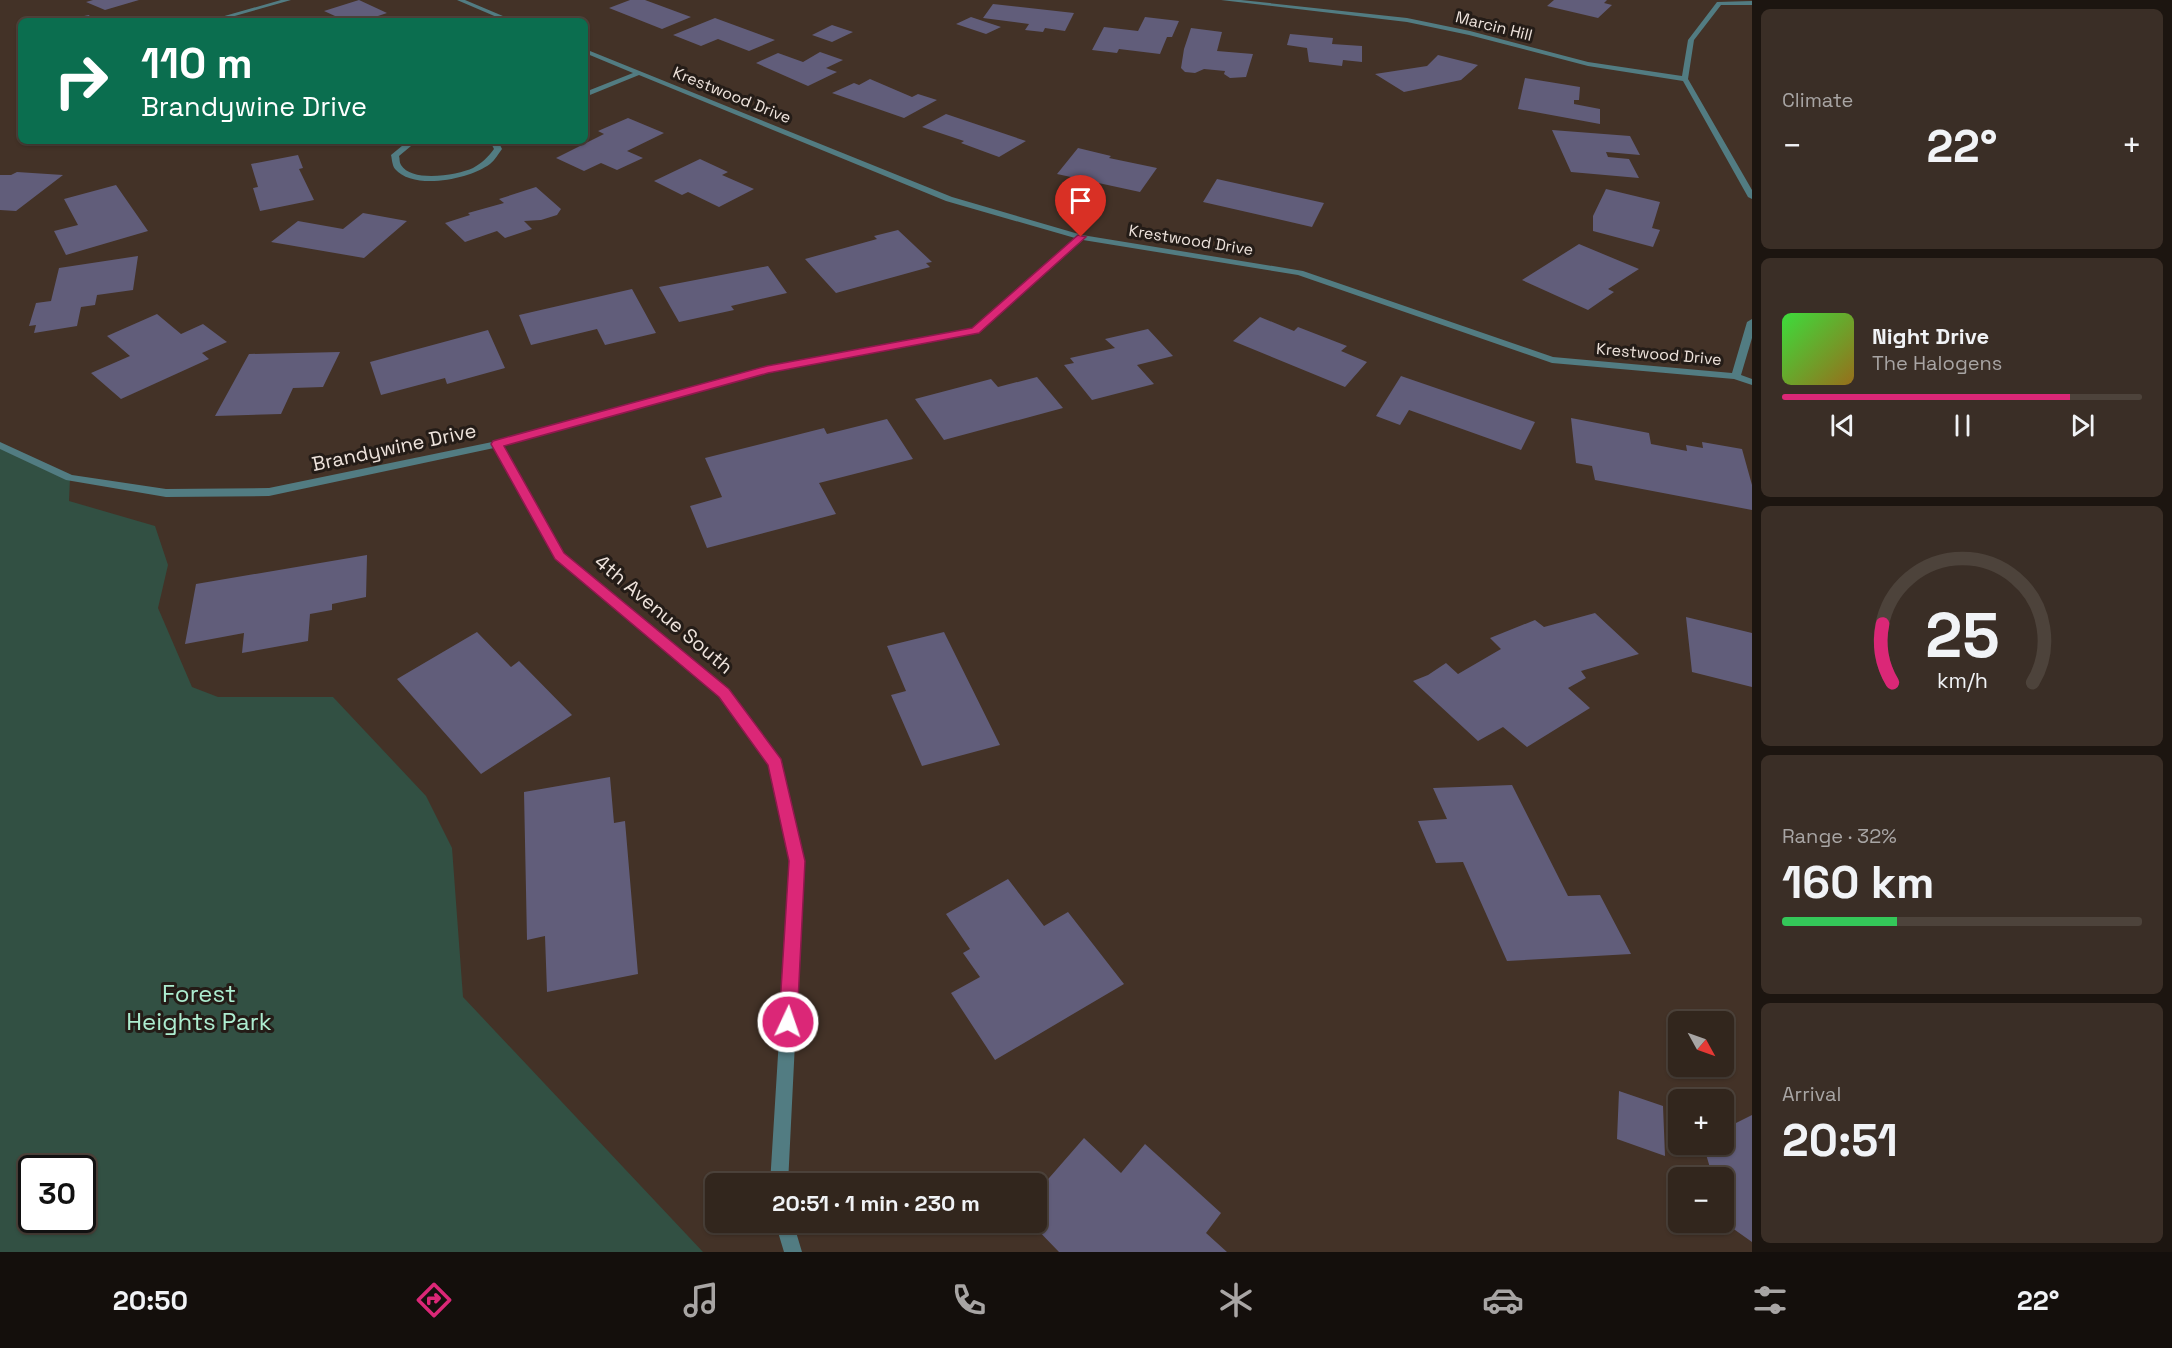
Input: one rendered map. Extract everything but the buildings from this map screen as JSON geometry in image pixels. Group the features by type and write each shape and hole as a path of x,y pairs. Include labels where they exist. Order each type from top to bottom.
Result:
{"street":[{"path":"221,18 288,0"},
{"path":"460,0 505,18"},
{"name":"Marcin Hill","path":"1224,0 1407,20 1470,33 1588,64 1685,78"},
{"path":"1752,3 1719,3 1691,40 1685,78 1752,197"},
{"name":"Krestwood Drive","path":"588,52 949,199 1081,237 1300,273 1552,360 1736,376 1752,382"},
{"path":"588,94 638,73"},
{"path":"408,144 395,155 394,163 398,170 422,178 440,178 474,171 487,164 495,156 498,148 496,144"},
{"name":"Brandywine Drive","path":"0,445 70,478 166,493 269,492 497,444 767,370 976,331 1081,237"},
{"path":"1736,376 1752,322"},
{"name":"4th Avenue South","path":"497,444 559,556 724,693 775,763 797,861 780,1173"},
{"path":"787,1233 793,1252"}],"green space":[{"name":"Forest Heights Park","path":"0,445 70,478 69,501 155,526 168,565 158,608 192,687 218,697 333,697 426,796 452,848 463,997 703,1252 0,1252"}],"route":[{"path":"788,1022 797,861 775,763 724,693 559,556 497,444 767,370 976,331 1081,237"}]}
